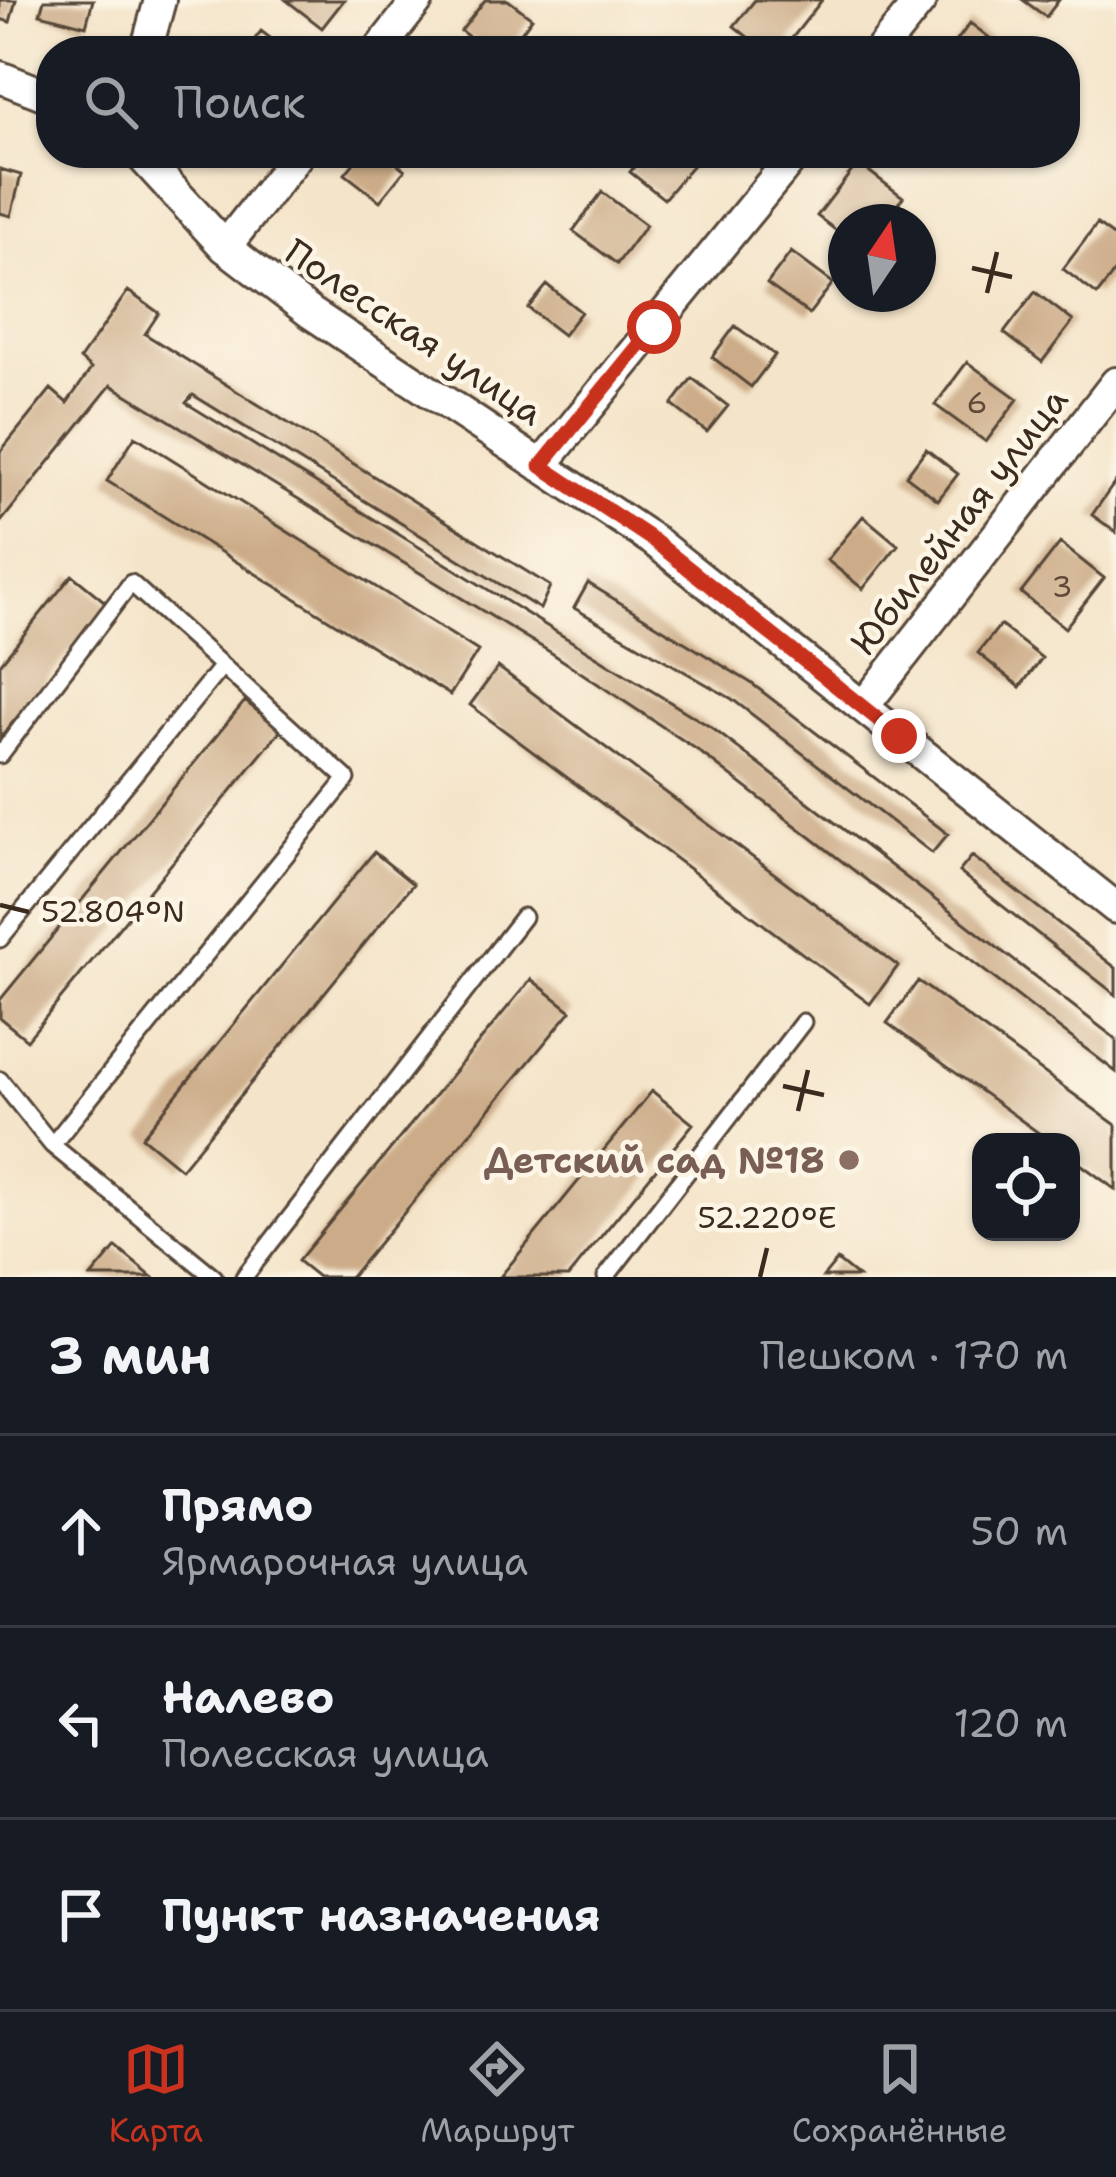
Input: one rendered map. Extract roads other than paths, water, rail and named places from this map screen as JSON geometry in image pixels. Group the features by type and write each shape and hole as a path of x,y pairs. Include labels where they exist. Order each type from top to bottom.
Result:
{"street":[{"path":"150,36 160,0"},
{"path":"390,36 418,0"},
{"path":"892,36 921,0"},
{"path":"0,77 36,92"},
{"name":"Полесская улица","path":"154,168 225,247 311,313 653,540 1116,908"},
{"path":"225,247 286,168"},
{"path":"541,466 784,168"},
{"name":"Юбилейная улица","path":"863,707 1116,383"}],"lane":[{"path":"0,754 131,584 346,779 52,1144"},
{"path":"0,939 222,665"},
{"path":"244,1277 523,917"},
{"path":"606,1277 803,1022"},
{"path":"0,1080 52,1144 214,1277"}],"place":[{"name":"Детский сад №18","path":"849,1160"}]}
